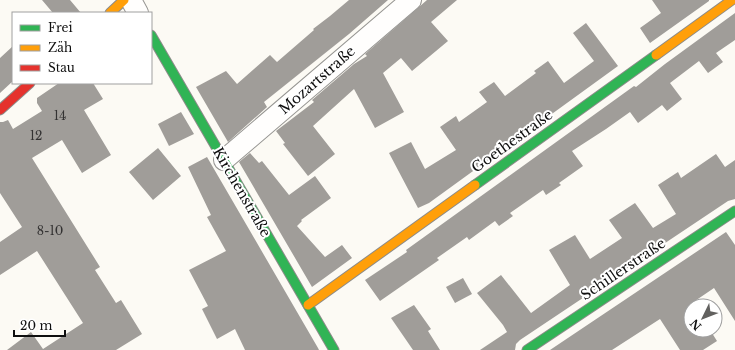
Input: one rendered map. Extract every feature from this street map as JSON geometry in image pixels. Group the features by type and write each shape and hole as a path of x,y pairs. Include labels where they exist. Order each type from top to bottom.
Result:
{"street":[{"path":"111,12 124,0"},
{"path":"131,0 137,12"},
{"name":"Mozartstraße","path":"224,160 411,0"},
{"name":"Goethestraße","path":"308,305 732,0"},
{"name":"Kirchenstraße","path":"152,37 334,350"},
{"path":"0,110 29,84"},
{"name":"Schillerstraße","path":"527,350 735,211"}],"building":[{"path":"42,0 70,0 80,12 52,12"},
{"path":"349,0 388,0 349,34 264,102 267,107 228,142 196,87 226,71 237,84 270,55 277,62 314,30 313,29"},
{"path":"427,0 457,0 431,22 448,41 412,71 401,58 383,73 404,112 375,128 354,89 313,126 335,154 308,176 283,144 285,143 276,131 314,102 312,100 354,64 367,56 365,54"},
{"path":"652,0 709,1 650,43 640,28 661,13"},
{"path":"735,13 735,40 716,53 723,62 708,73 699,61 670,83 682,99 667,111 662,105 638,123 630,112 572,151 583,166 559,183 561,185 546,195 543,190 510,213 513,216 499,226 495,221 469,240 467,237 437,258 439,260 380,301 365,280 407,252 406,250 634,86 636,87"},
{"path":"586,23 618,66 429,203 418,208 389,153 411,142 425,169 456,150 440,127 456,116 459,122 487,102 479,92 494,82 505,96 536,73 534,71 548,61 564,83 594,61 573,33"},
{"path":"12,47 12,82 0,93 0,58"},
{"path":"58,84 94,84 103,99 84,110 111,155 82,173 62,140 32,158 100,267 95,270 116,303 121,300 142,334 116,350 7,350 31,332 43,349 83,323 37,251 0,275 0,242 22,227 0,193 0,122 8,120 13,129 42,111 37,103 37,98"},
{"path":"181,112 194,134 169,146 158,124"},
{"path":"158,148 181,176 153,200 129,172"},
{"path":"250,153 259,163 262,161 289,195 315,176 331,198 301,220 302,221 297,226 325,257 342,245 352,258 312,287 239,162"},
{"path":"716,154 725,167 735,160 735,199 728,201 520,340 516,344 515,350 480,350 507,332 477,293 501,275 531,313 570,285 549,250 575,235 590,259 622,238 609,220 635,203 653,228 676,214 658,185 678,172 681,178"},
{"path":"207,157 319,350 245,350 235,329 217,339 202,309 208,306 189,270 226,251 207,217 211,215 188,167"},
{"path":"726,232 735,245 735,321 723,302 723,298 720,298 714,288 699,298 683,298 683,338 715,338 717,341 703,350 680,350 660,319 612,350 550,350"},
{"path":"463,278 472,294 455,303 446,287"},
{"path":"414,305 431,329 428,331 440,350 413,350 391,318"}],"traffic: fast":[{"path":"152,37 334,350"},
{"path":"475,185 656,55"},
{"path":"527,350 735,211"}],"traffic: slow":[{"path":"111,12 124,0"},
{"path":"656,55 732,0"},
{"path":"308,305 475,185"}],"traffic: jam":[{"path":"0,110 29,84"}]}
